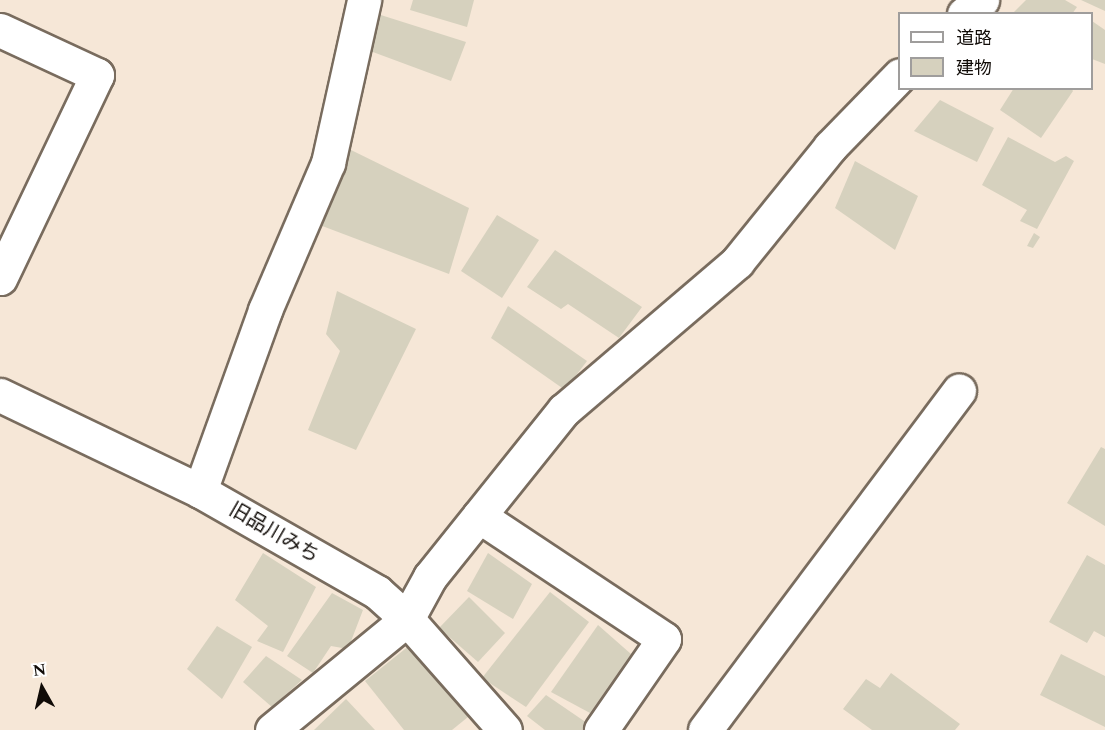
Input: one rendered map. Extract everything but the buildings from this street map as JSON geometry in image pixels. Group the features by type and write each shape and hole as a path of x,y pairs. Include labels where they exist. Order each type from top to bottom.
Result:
{"street":[{"path":"200,491 265,310 328,163 364,0"},
{"path":"967,12 982,0"},
{"path":"0,30 97,75 0,278"},
{"path":"272,730 407,619 430,577 564,410 737,262 830,147 898,77"},
{"path":"705,730 959,390"},
{"name":"旧品川みち","path":"0,395 200,491 377,592 407,619 505,730"},
{"path":"479,516 664,639 601,730"}]}
